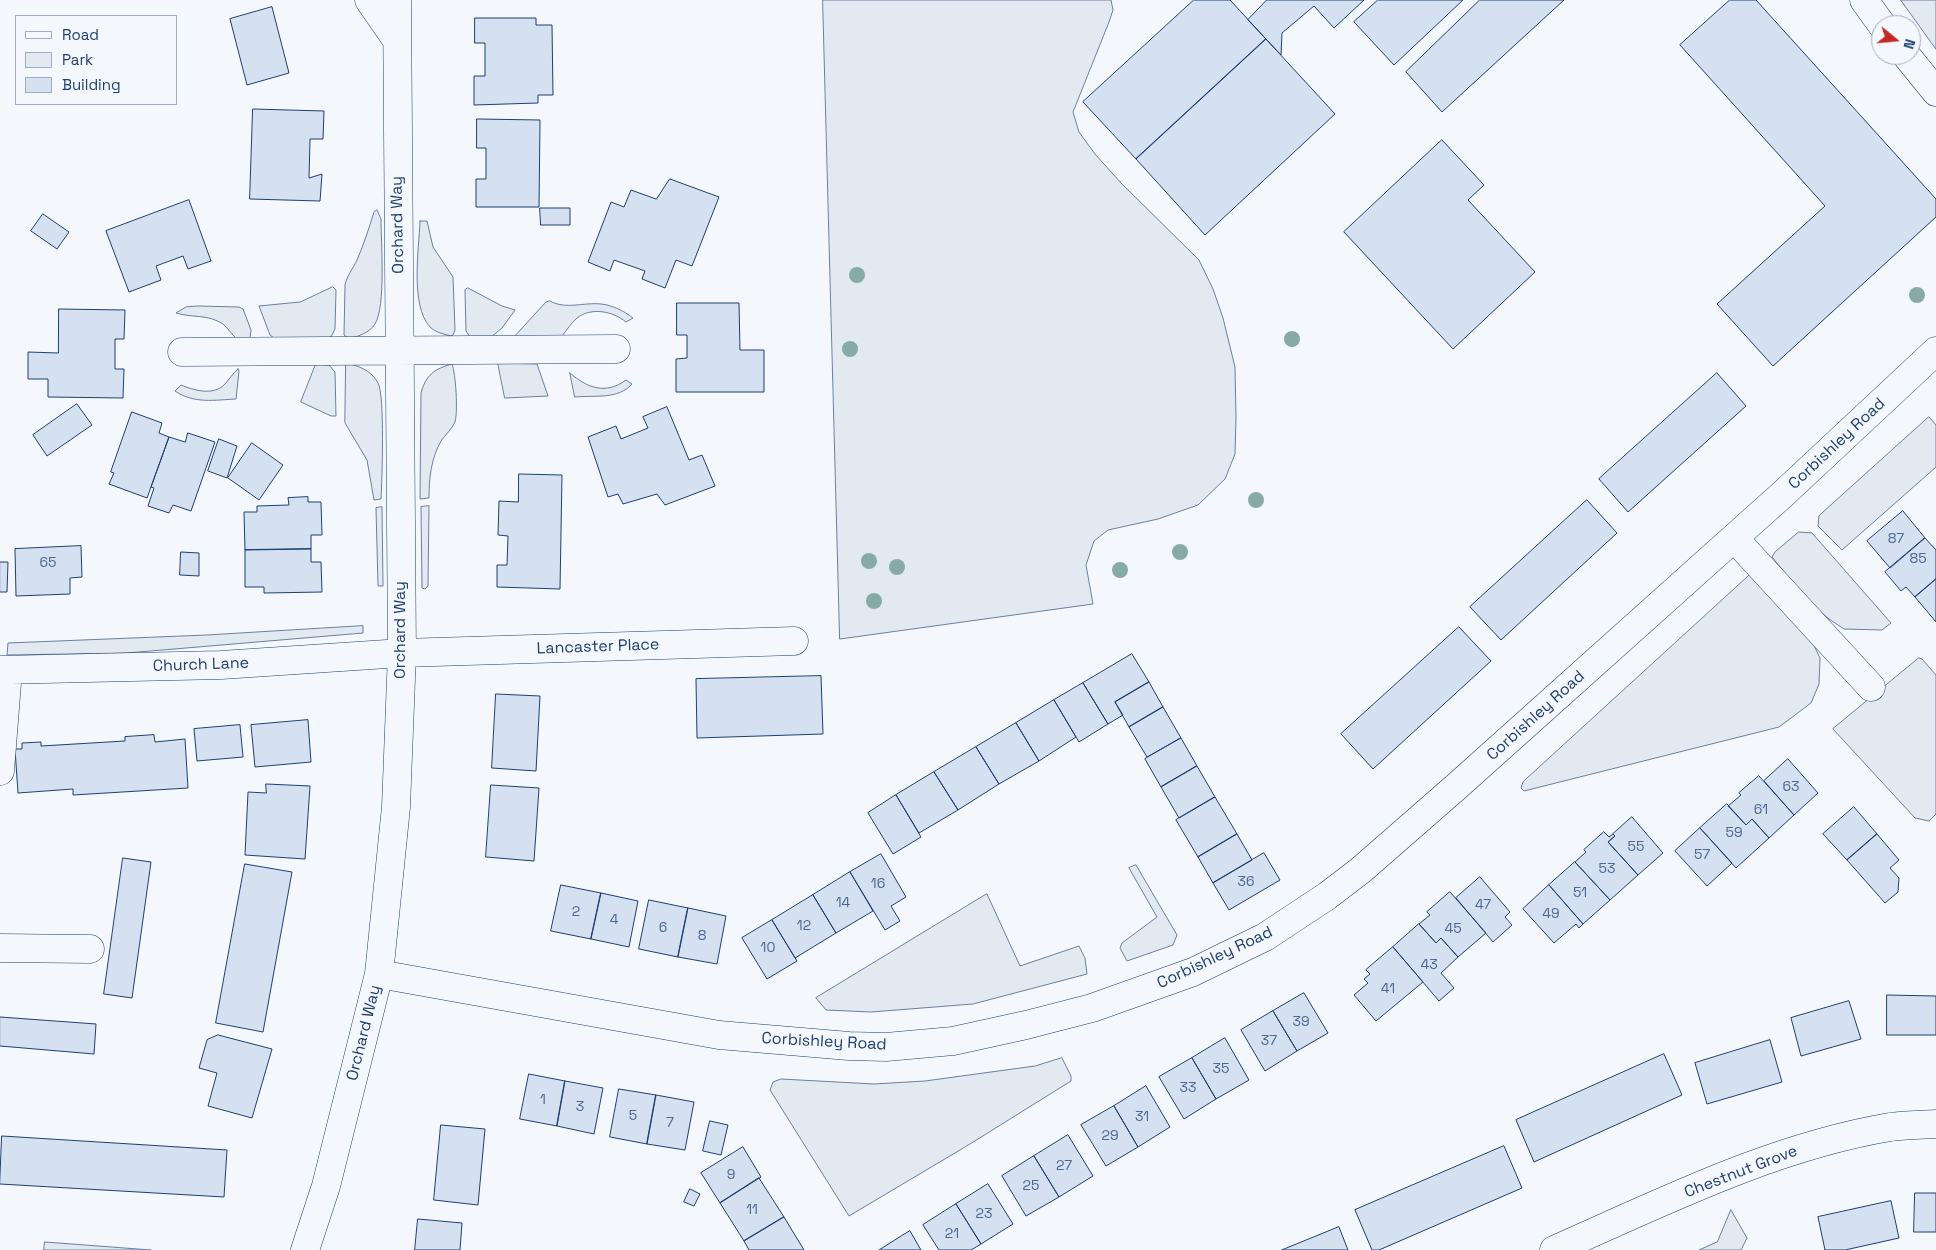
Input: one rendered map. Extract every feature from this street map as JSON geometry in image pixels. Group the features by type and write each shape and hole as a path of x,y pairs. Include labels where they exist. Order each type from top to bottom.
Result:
{"street":[{"path":"369,0 396,39"},
{"name":"Orchard Way","path":"306,1250 326,1186 379,974 396,807 402,653 396,0"},
{"path":"1864,0 1875,15"},
{"path":"1914,65 1936,92"},
{"path":"182,352 616,349"},
{"name":"Corbishley Road","path":"379,974 719,1035 849,1046 886,1047 953,1041 1092,1008 1201,968 1265,937 1327,896 1361,870 1734,538 1936,351"},
{"path":"1734,538 1871,687"},
{"name":"Lancaster Place","path":"402,653 794,641"},
{"name":"Church Lane","path":"4,670 221,665 402,653"},
{"path":"0,772 4,670"},
{"path":"0,948 90,949"},
{"name":"Chestnut Grove","path":"1554,1250 1736,1170 1822,1142 1892,1127 1936,1124"}],"green space":[{"path":"823,0 1111,0 1113,10 1109,22 1073,112 1079,132 1095,154 1121,183 1199,260 1213,289 1223,318 1235,367 1235,454 1225,479 1198,505 1158,519 1108,530 1094,541 1086,565 1093,604 840,639"},
{"path":"1901,0 1936,0 1936,49 1921,28 1921,15 1912,15"},
{"path":"377,210 381,219 381,303 375,324 370,330 349,339 344,335 345,285 360,254 374,212"},
{"path":"420,221 427,221 433,247 453,277 455,330 451,336 437,332 430,327 420,305 417,261"},
{"path":"333,287 336,290 335,329 331,337 325,339 274,338 270,335 259,306 300,302"},
{"path":"468,288 502,306 515,310 502,328 490,338 470,337 466,331 465,290"},
{"path":"550,301 562,305 605,305 618,309 633,318 626,322 608,313 589,312 577,318 562,336 513,338 546,302"},
{"path":"186,307 239,307 243,309 251,330 250,339 237,339 223,324 212,319 176,313"},
{"path":"346,363 360,367 368,372 378,383 382,404 383,439 381,499 374,500 367,460 345,423"},
{"path":"498,363 537,364 548,396 505,398"},
{"path":"316,364 329,365 335,372 336,416 331,416 301,402"},
{"path":"452,364 456,393 455,422 441,441 435,455 430,476 429,498 420,499 421,393 428,377 440,368"},
{"path":"238,369 236,399 197,400 175,391 181,385 197,390 214,390 224,385"},
{"path":"570,373 583,383 597,388 619,385 626,380 632,384 613,395 575,397"},
{"path":"1929,417 1936,425 1936,467 1842,550 1818,526 1819,516"},
{"path":"429,506 428,586 425,589 422,588 421,507"},
{"path":"382,507 383,586 378,586 376,508"},
{"path":"1799,532 1812,533 1891,623 1882,630 1844,629 1808,601 1772,557 1775,552"},
{"path":"1753,572 1809,635 1820,658 1819,684 1811,703 1779,727 1524,791 1521,788 1523,782"},
{"path":"363,626 363,633 127,653 7,655 8,643 207,635"},
{"path":"1919,658 1936,675 1936,814 1929,821 1915,818 1833,729"},
{"path":"1136,865 1177,935 1173,945 1127,961 1120,948 1122,943 1157,917 1129,868"},
{"path":"987,894 1020,966 1079,946 1085,958 1087,974 973,1004 871,1012 826,1010 816,998"},
{"path":"1062,1058 1071,1076 1071,1081 849,1216 770,1090 773,1082 781,1079 874,1084 925,1081 1035,1066"},
{"path":"1731,1210 1747,1238 1741,1250 1699,1250 1717,1242"},
{"path":"45,1242 151,1250 44,1250"}],"building":[{"path":"1194,0 1230,0 1266,39 1136,159 1083,102"},
{"path":"1267,0 1364,0 1334,28 1314,6 1282,33 1281,55 1248,20"},
{"path":"1378,0 1463,0 1394,65 1354,22"},
{"path":"1480,0 1564,0 1442,112 1406,72"},
{"path":"1730,0 1756,0 1936,199 1936,217 1773,366 1717,304 1825,206 1680,45"},
{"path":"272,7 289,73 247,85 230,19"},
{"path":"475,18 536,18 536,25 552,25 553,95 538,95 538,103 474,105 474,76 485,76 485,43 475,43"},
{"path":"1266,39 1335,114 1205,235 1136,159"},
{"path":"253,109 324,111 323,139 310,139 309,178 322,174 320,201 250,199"},
{"path":"477,119 540,120 539,207 476,207 476,179 486,179 486,148 477,148"},
{"path":"1442,140 1484,185 1468,200 1535,272 1453,349 1344,232"},
{"path":"670,179 719,197 692,266 676,260 665,288 642,279 645,271 614,260 610,271 588,262 611,202 624,207 631,190 656,199"},
{"path":"189,200 211,261 188,269 183,256 156,266 161,280 129,292 106,231"},
{"path":"540,208 570,208 570,225 541,225"},
{"path":"43,214 69,232 57,249 31,231"},
{"path":"677,303 739,303 740,350 764,350 764,392 676,392 676,359 687,358 687,335 677,335"},
{"path":"59,309 125,310 124,339 115,339 115,369 124,369 123,398 48,397 48,379 28,379 28,352 58,353"},
{"path":"1717,373 1746,406 1628,512 1599,479"},
{"path":"77,404 92,425 47,456 33,435"},
{"path":"667,407 689,460 702,455 715,486 665,505 657,494 623,504 618,494 608,497 588,437 616,426 621,439 648,428 643,417"},
{"path":"132,412 162,423 159,433 169,437 147,498 109,484 114,473 111,472"},
{"path":"188,433 215,442 191,511 173,505 169,513 148,506 154,488 151,487 169,437 185,442"},
{"path":"219,439 237,446 227,478 208,471"},
{"path":"252,443 283,465 259,500 228,478"},
{"path":"519,474 562,475 560,589 497,587 497,565 507,565 508,536 498,535 499,501 518,502"},
{"path":"308,497 308,502 321,502 322,535 311,535 311,549 245,550 244,512 257,512 257,506 289,505 288,498"},
{"path":"1587,500 1617,533 1501,640 1470,607"},
{"path":"1903,511 1925,538 1890,568 1867,541"},
{"path":"1925,538 1936,550 1936,579 1915,597 1906,587 1901,591 1885,572"},
{"path":"81,546 82,577 70,578 70,594 16,596 15,549"},
{"path":"311,549 311,562 321,562 322,592 264,593 264,587 245,587 245,550"},
{"path":"181,552 199,553 199,576 180,575"},
{"path":"0,562 8,562 7,592 0,592"},
{"path":"1936,579 1936,622 1915,597"},
{"path":"1459,627 1491,661 1373,769 1341,734"},
{"path":"1132,654 1149,682 1115,702 1123,715 1108,724 1083,683"},
{"path":"821,676 823,734 697,738 696,679"},
{"path":"1149,682 1163,707 1129,727 1115,702"},
{"path":"1083,683 1108,724 1079,742 1054,700"},
{"path":"496,694 540,696 536,771 492,768"},
{"path":"1054,700 1076,737 1039,761 1016,723"},
{"path":"1163,707 1181,738 1147,757 1129,727"},
{"path":"308,720 311,762 255,767 251,725"},
{"path":"1016,723 1039,761 999,784 976,747"},
{"path":"240,725 243,757 197,761 194,729"},
{"path":"154,735 155,742 185,739 188,788 73,795 73,789 18,793 15,749 22,749 22,743 41,742 41,746 125,741 125,737"},
{"path":"1181,738 1197,766 1161,787 1145,759"},
{"path":"976,747 999,784 958,810 934,772"},
{"path":"1788,759 1818,793 1794,815 1764,781"},
{"path":"1197,766 1215,797 1179,818 1161,787"},
{"path":"934,772 958,810 919,833 896,795"},
{"path":"1759,776 1794,815 1769,838 1752,819 1746,825 1728,806 1741,795 1739,793"},
{"path":"266,784 310,786 305,859 245,855 248,792 266,793"},
{"path":"491,785 539,788 534,861 486,857"},
{"path":"896,795 921,837 893,854 868,813"},
{"path":"1215,797 1237,834 1198,857 1176,820"},
{"path":"1727,804 1746,825 1752,819 1769,838 1736,868 1700,828"},
{"path":"1854,807 1877,834 1847,860 1823,834"},
{"path":"1632,817 1663,853 1638,875 1608,842 1615,836 1613,834"},
{"path":"1700,828 1732,863 1707,886 1675,851"},
{"path":"1604,832 1609,837 1613,834 1615,836 1608,842 1638,875 1610,900 1575,862 1586,852 1584,850"},
{"path":"1237,834 1252,860 1213,883 1198,857"},
{"path":"1877,834 1899,860 1890,868 1899,878 1898,892 1885,903 1847,860"},
{"path":"1264,853 1280,880 1229,910 1213,883"},
{"path":"881,854 906,897 891,906 900,921 885,930 850,872"},
{"path":"123,858 151,862 132,998 104,994"},
{"path":"1575,862 1610,900 1583,924 1549,885"},
{"path":"245,864 292,872 263,1032 216,1023"},
{"path":"850,872 873,911 836,933 813,895"},
{"path":"1480,877 1510,912 1505,917 1512,925 1493,942 1456,898"},
{"path":"561,885 601,893 591,939 551,931"},
{"path":"1549,885 1583,924 1579,928 1576,924 1554,943 1523,909"},
{"path":"1450,892 1486,933 1458,957 1441,938 1436,943 1419,924 1430,915 1427,912"},
{"path":"601,893 638,901 629,947 591,939"},
{"path":"813,895 836,933 795,958 772,920"},
{"path":"649,900 688,908 678,957 639,949"},
{"path":"688,908 726,916 717,964 678,957"},
{"path":"772,920 797,961 767,979 742,938"},
{"path":"1419,924 1436,943 1441,938 1458,957 1441,973 1454,988 1439,1001 1393,947"},
{"path":"1393,947 1423,982 1376,1021 1354,995 1368,983 1364,979 1370,974 1366,970"},
{"path":"1304,993 1328,1033 1297,1051 1273,1011"},
{"path":"1887,995 1936,996 1936,1035 1887,1035"},
{"path":"1849,1001 1861,1039 1801,1056 1791,1018"},
{"path":"1273,1011 1297,1051 1265,1071 1241,1030"},
{"path":"0,1017 96,1024 94,1054 0,1046"},
{"path":"218,1035 272,1049 252,1118 208,1106 217,1073 199,1068 207,1040"},
{"path":"1225,1038 1249,1080 1216,1099 1192,1058"},
{"path":"1770,1040 1782,1082 1707,1104 1695,1063"},
{"path":"1664,1054 1682,1095 1534,1162 1516,1120"},
{"path":"1192,1058 1216,1099 1184,1119 1159,1077"},
{"path":"529,1074 565,1081 557,1126 520,1119"},
{"path":"565,1081 603,1088 594,1134 557,1126"},
{"path":"1146,1086 1170,1127 1138,1147 1114,1106"},
{"path":"619,1089 656,1095 647,1144 610,1137"},
{"path":"656,1095 694,1102 685,1150 647,1144"},
{"path":"1114,1106 1138,1147 1106,1166 1081,1125"},
{"path":"710,1121 728,1125 721,1155 703,1151"},
{"path":"441,1125 485,1129 478,1205 434,1200"},
{"path":"1068,1135 1093,1176 1059,1197 1034,1156"},
{"path":"2,1136 227,1150 224,1197 0,1184"},
{"path":"1504,1146 1522,1188 1379,1250 1372,1250 1355,1210"},
{"path":"743,1147 761,1177 720,1203 701,1173"},
{"path":"1034,1156 1059,1197 1026,1216 1002,1176"},
{"path":"759,1178 784,1217 744,1241 720,1203"},
{"path":"988,1184 1013,1224 981,1244 956,1204"},
{"path":"690,1189 700,1194 694,1206 684,1202"},
{"path":"1915,1193 1936,1193 1936,1232 1914,1232"},
{"path":"1891,1201 1899,1238 1845,1250 1825,1250 1818,1217"},
{"path":"956,1204 981,1244 971,1250 939,1250 923,1225"},
{"path":"784,1217 804,1250 749,1250 744,1241"},
{"path":"418,1219 462,1223 460,1250 415,1250"},
{"path":"1339,1227 1348,1250 1282,1250"},
{"path":"910,1231 921,1250 879,1250 901,1236"}]}
